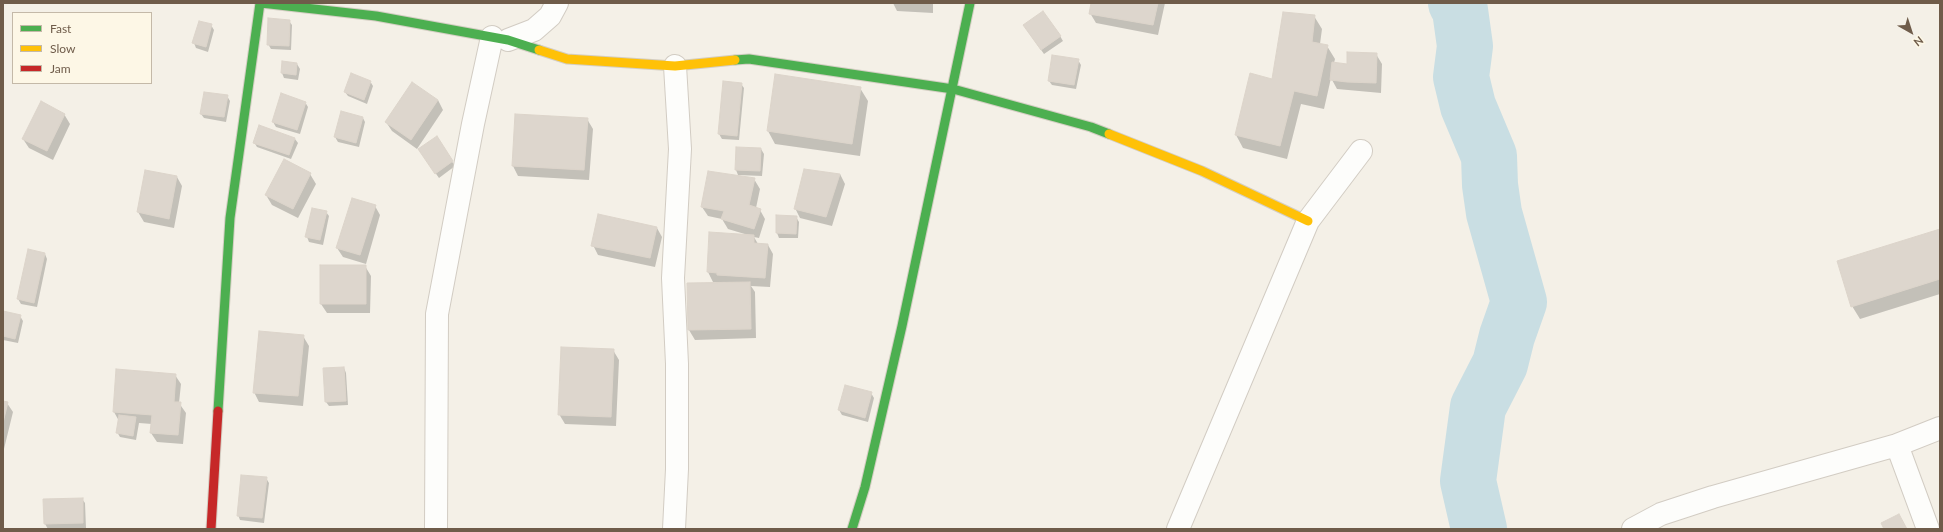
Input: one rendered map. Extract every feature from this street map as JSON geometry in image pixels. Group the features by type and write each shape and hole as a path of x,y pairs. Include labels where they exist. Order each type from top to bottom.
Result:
{"street":[{"path":"211,529 230,218 261,3 376,16 500,39 567,59 675,66 749,59 953,89 1091,127 1202,170 1308,220"},
{"path":"500,39 534,30 550,16 557,3"},
{"path":"852,529 865,487 900,334 970,3"},
{"path":"436,529 437,314 473,124 500,39"},
{"path":"674,529 677,468 677,364 673,278 680,149 675,66"},
{"path":"1178,529 1308,220 1361,151"},
{"path":"1633,529 1661,514 1713,496 1897,445 1940,428"},
{"path":"1897,445 1928,529"}],"building":[{"path":"1091,3 1158,3 1153,25 1089,14"},
{"path":"1043,11 1061,36 1041,50 1023,25"},
{"path":"1283,12 1315,15 1312,42 1328,45 1317,96 1294,91 1280,146 1235,135 1250,73 1272,79"},
{"path":"268,18 290,20 289,46 267,45"},
{"path":"199,21 212,24 206,47 192,43"},
{"path":"1347,52 1377,53 1376,83 1330,80 1332,62 1347,64"},
{"path":"1052,55 1079,59 1074,85 1048,81"},
{"path":"282,61 297,63 296,75 281,73"},
{"path":"351,73 371,81 364,100 344,92"},
{"path":"775,74 861,87 852,144 767,131"},
{"path":"723,81 742,83 737,136 718,134"},
{"path":"412,82 438,100 411,140 385,122"},
{"path":"204,92 228,95 224,117 200,114"},
{"path":"281,93 306,102 297,130 272,122"},
{"path":"41,101 65,114 47,151 22,139"},
{"path":"341,111 363,117 356,143 334,137"},
{"path":"515,114 588,118 584,170 512,166"},
{"path":"259,125 295,138 289,155 253,143"},
{"path":"437,136 453,161 435,174 418,149"},
{"path":"736,147 761,148 760,171 735,170"},
{"path":"284,159 311,173 293,209 265,195"},
{"path":"804,169 840,174 826,217 794,209"},
{"path":"145,170 177,176 169,219 137,212"},
{"path":"708,171 755,178 749,205 761,209 754,229 721,219 724,211 701,207"},
{"path":"352,198 376,205 360,255 336,248"},
{"path":"312,208 327,211 320,240 305,237"},
{"path":"598,214 657,227 650,258 591,246"},
{"path":"776,215 797,216 796,234 776,233"},
{"path":"1940,229 1940,279 1851,307 1837,261"},
{"path":"709,232 754,235 754,243 768,244 765,278 717,275 717,273 707,272"},
{"path":"28,249 45,253 34,303 17,299"},
{"path":"320,265 366,265 366,304 320,304"},
{"path":"750,282 751,329 688,330 687,283"},
{"path":"3,311 21,315 15,339 3,336"},
{"path":"259,331 304,335 298,396 253,393"},
{"path":"561,347 614,349 611,417 558,415"},
{"path":"344,367 346,401 325,402 323,368"},
{"path":"116,369 176,374 174,402 181,402 178,435 150,433 152,415 113,412"},
{"path":"845,385 872,392 865,418 838,410"},
{"path":"3,401 8,402 3,423"},
{"path":"119,415 136,417 133,436 116,433"},
{"path":"241,475 267,477 262,518 237,516"},
{"path":"83,498 83,523 44,524 43,499"},
{"path":"1899,514 1907,529 1884,529 1881,523"}],"waterway":[{"path":"1456,3 1460,10 1465,46 1461,77 1468,106 1489,156 1490,185 1494,213 1519,302 1507,336 1500,364 1478,407 1468,481 1479,529"}],"traffic: fast":[{"path":"218,411 230,218 260,3"},
{"path":"261,3 376,16 508,40 539,50"},
{"path":"852,529 865,487 902,326 970,3"},
{"path":"735,60 749,59 953,89 1091,127 1109,134"}],"traffic: slow":[{"path":"539,50 567,59 675,66 735,60"},
{"path":"1109,134 1202,171 1308,221"}],"traffic: jam":[{"path":"211,529 218,411"}]}
